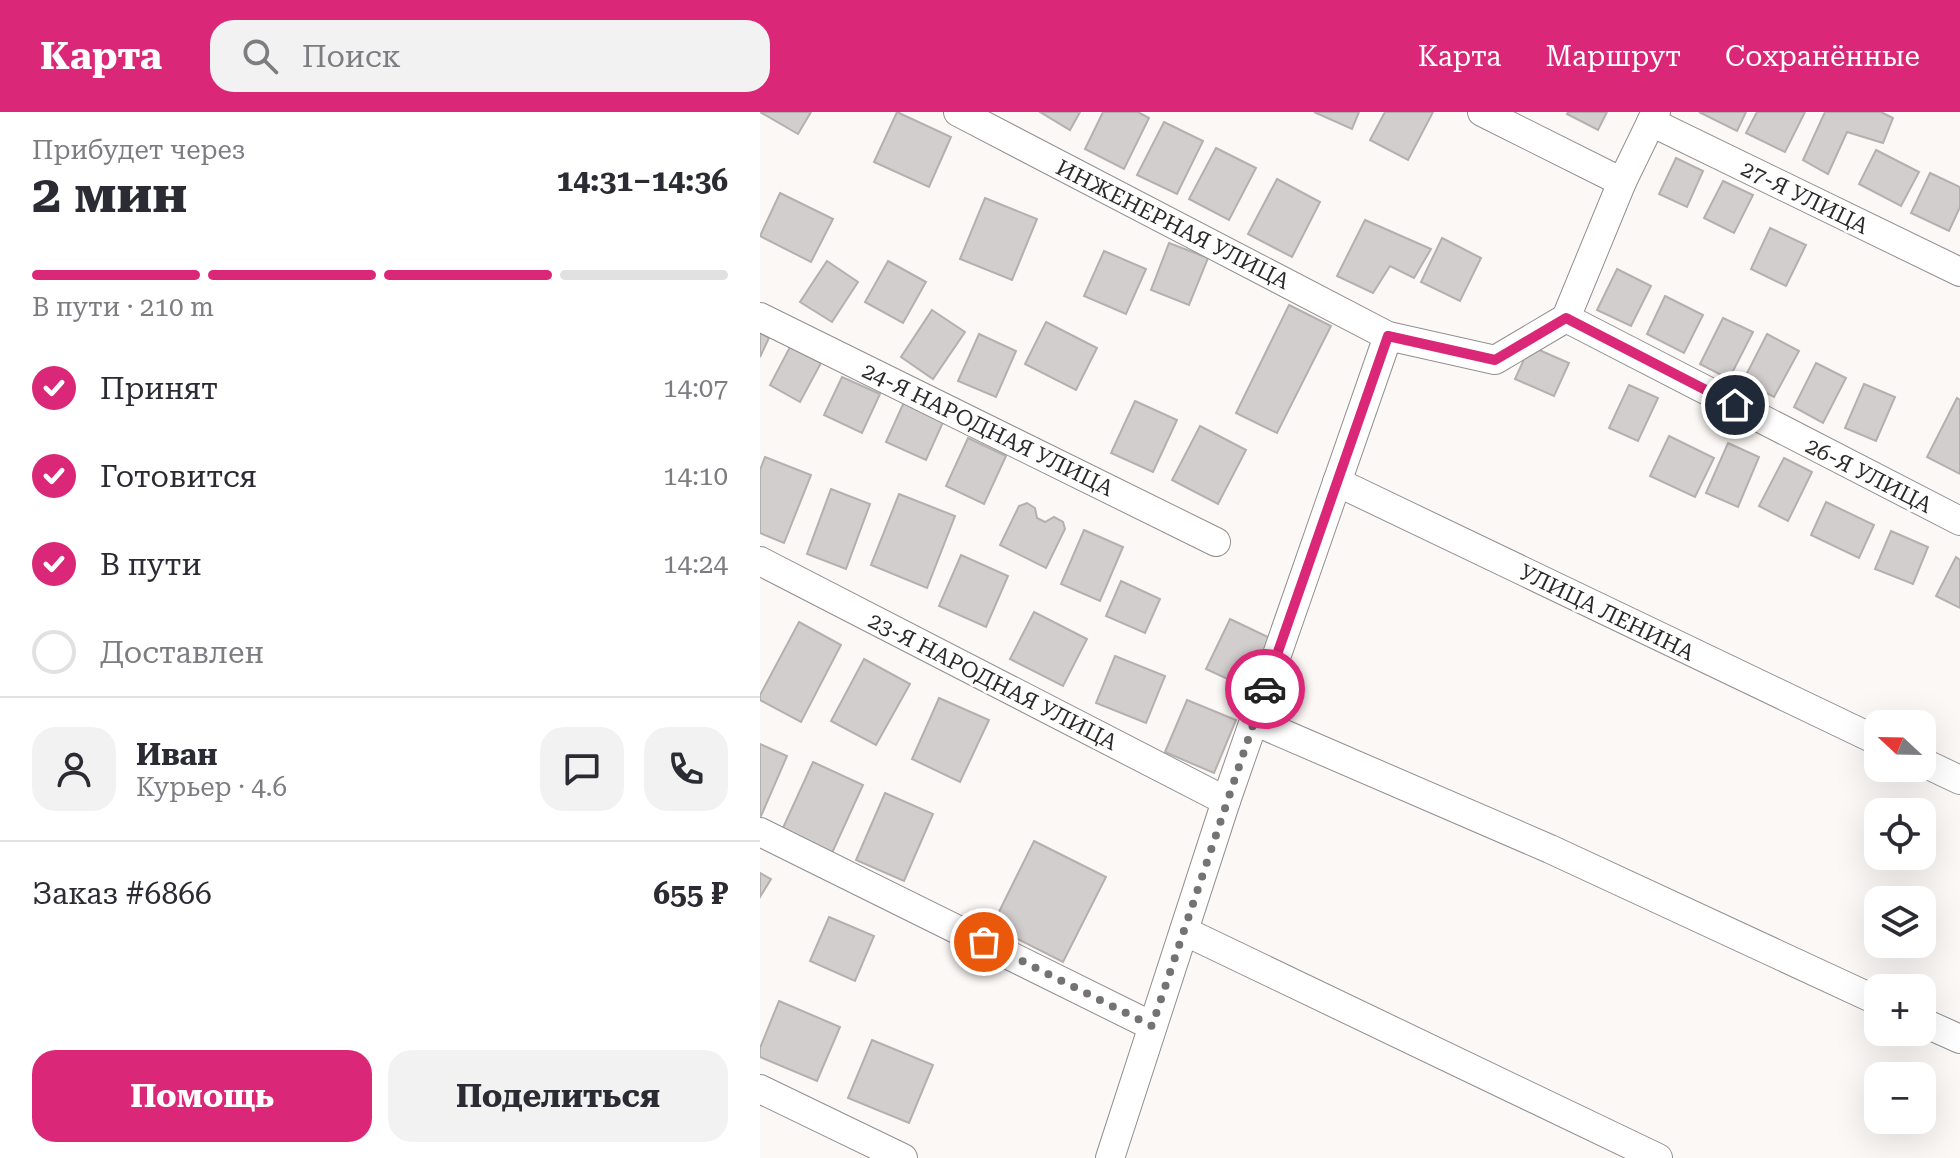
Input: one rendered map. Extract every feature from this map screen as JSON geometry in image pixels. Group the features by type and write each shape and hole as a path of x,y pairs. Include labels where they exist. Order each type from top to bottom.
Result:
{"street":[{"name":"ИНЖЕНЕРНАЯ УЛИЦА","path":"958,112 1388,336 1495,360 1566,318"},
{"path":"1482,112 1622,182"},
{"path":"1566,318 1622,182 1653,117"},
{"name":"27-Я УЛИЦА","path":"1653,117 1960,272"},
{"name":"24-Я НАРОДНАЯ УЛИЦА","path":"760,317 1216,542"},
{"name":"26-Я УЛИЦА","path":"1566,318 1960,521"},
{"path":"1110,1158 1226,801 1388,336"},
{"name":"УЛИЦА ЛЕНИНА","path":"1337,482 1864,734"},
{"name":"23-Я НАРОДНАЯ УЛИЦА","path":"760,561 1226,801"},
{"path":"1254,721 1550,849 1864,995"},
{"path":"1936,769 1960,780"},
{"path":"760,832 1152,1026"},
{"path":"1184,931 1658,1158"},
{"path":"1936,1028 1960,1039"},
{"path":"760,1089 903,1158"}],"building":[{"path":"760,112 811,112 798,134"},
{"path":"897,112 951,137 929,187 874,162"},
{"path":"1040,112 1080,112 1070,130"},
{"path":"1103,112 1138,112 1149,118 1124,169 1085,149"},
{"path":"1314,112 1359,112 1352,129"},
{"path":"1385,112 1433,112 1408,160 1370,140"},
{"path":"1568,112 1607,112 1598,130"},
{"path":"1699,112 1746,112 1737,131"},
{"path":"1757,112 1805,112 1785,152 1746,133"},
{"path":"1825,112 1881,112 1893,118 1883,143 1847,132 1828,174 1803,160"},
{"path":"1164,122 1203,141 1177,194 1137,175"},
{"path":"1216,148 1256,168 1229,220 1189,199"},
{"path":"1876,150 1919,172 1901,206 1859,184"},
{"path":"1676,158 1703,171 1687,207 1659,194"},
{"path":"1930,173 1960,187 1960,207 1949,231 1911,213"},
{"path":"1277,179 1320,202 1292,257 1248,234"},
{"path":"1723,181 1753,195 1734,233 1704,218"},
{"path":"780,193 833,219 811,262 760,236"},
{"path":"985,198 1037,219 1012,280 960,259"},
{"path":"1365,220 1431,249 1414,278 1390,266 1373,293 1337,276"},
{"path":"1770,228 1806,245 1786,286 1751,269"},
{"path":"1442,238 1481,258 1460,301 1421,282"},
{"path":"1169,243 1208,258 1189,305 1151,290"},
{"path":"1104,251 1146,269 1126,314 1084,296"},
{"path":"827,261 858,282 832,322 800,302"},
{"path":"888,261 926,282 903,323 865,302"},
{"path":"1617,269 1651,286 1631,326 1597,310"},
{"path":"1665,296 1703,315 1684,353 1647,334"},
{"path":"1289,305 1331,326 1277,433 1236,413"},
{"path":"932,310 965,332 933,379 901,357"},
{"path":"1723,318 1753,332 1729,379 1700,364"},
{"path":"1046,322 1097,348 1076,390 1025,364"},
{"path":"760,333 769,338 760,357"},
{"path":"979,334 1016,351 996,397 958,381"},
{"path":"1767,334 1799,351 1774,397 1743,381"},
{"path":"1530,346 1569,363 1554,396 1515,379"},
{"path":"790,347 821,363 800,402 770,385"},
{"path":"1816,363 1846,378 1823,423 1794,407"},
{"path":"842,377 880,394 862,433 824,415"},
{"path":"1864,384 1895,397 1876,441 1845,428"},
{"path":"1629,385 1658,398 1638,441 1609,428"},
{"path":"1957,398 1960,400 1960,474 1927,457"},
{"path":"1135,401 1177,420 1153,472 1111,453"},
{"path":"904,402 944,420 926,460 886,442"},
{"path":"1200,426 1246,450 1218,504 1172,480"},
{"path":"1669,436 1714,458 1695,497 1650,476"},
{"path":"968,438 1006,456 984,504 946,486"},
{"path":"1728,443 1759,457 1738,507 1706,493"},
{"path":"765,457 811,475 784,543 760,533 760,470"},
{"path":"1784,458 1812,472 1788,521 1759,506"},
{"path":"831,489 870,504 846,569 807,554"},
{"path":"899,494 955,516 927,588 871,565"},
{"path":"1826,502 1874,525 1859,558 1811,535"},
{"path":"1027,503 1035,508 1037,518 1045,522 1054,517 1063,522 1065,529 1046,568 1000,545 1019,506"},
{"path":"1084,530 1123,547 1100,601 1061,584"},
{"path":"1891,531 1928,547 1913,584 1875,569"},
{"path":"961,555 1008,576 986,627 939,606"},
{"path":"1956,557 1960,560 1960,608 1936,596"},
{"path":"1121,581 1160,599 1145,633 1106,616"},
{"path":"1034,612 1087,639 1063,686 1010,659"},
{"path":"1230,619 1270,638 1247,688 1206,669"},
{"path":"799,622 841,645 801,722 760,700"},
{"path":"1115,656 1165,676 1146,723 1096,703"},
{"path":"864,659 910,684 876,745 831,721"},
{"path":"939,698 989,720 960,782 912,759"},
{"path":"1187,700 1236,720 1214,773 1165,752"},
{"path":"760,744 787,756 761,816 760,815"},
{"path":"813,762 863,785 832,853 782,830"},
{"path":"885,793 933,814 904,881 856,860"},
{"path":"1034,841 1106,877 1063,962 992,926"},
{"path":"760,873 771,879 760,897"},
{"path":"829,917 874,936 855,981 810,961"},
{"path":"779,1001 840,1027 817,1081 760,1057 760,1048"},
{"path":"872,1040 933,1065 909,1123 848,1098"}],"way so far":[{"path":"984,942 1152,1026 1265,689"}],"route":[{"path":"1265,689 1388,336 1495,360 1566,318 1735,405"}]}
